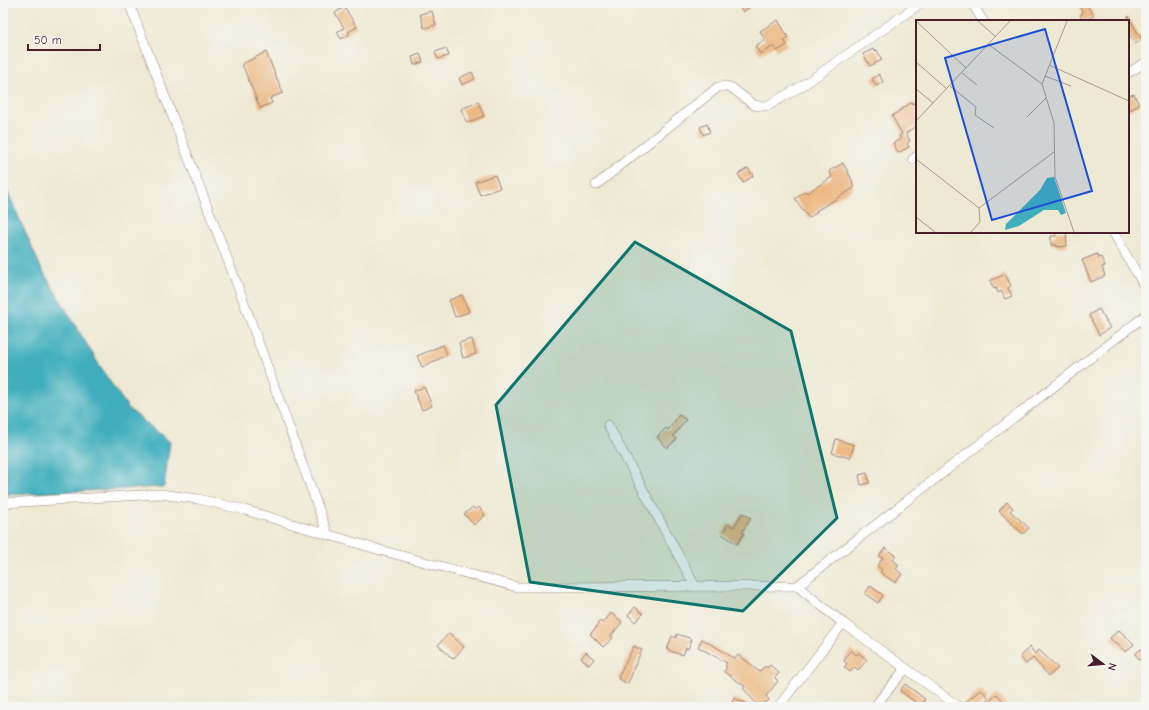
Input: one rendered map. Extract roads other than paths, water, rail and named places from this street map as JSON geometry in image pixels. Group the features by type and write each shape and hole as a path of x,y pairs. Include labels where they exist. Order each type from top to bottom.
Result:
{"street":[{"path":"129,3 245,305 328,535"},
{"path":"596,186 718,87 725,86 732,88 754,104 768,106 802,86 921,3"},
{"path":"972,3 982,20"},
{"path":"1129,73 1146,62"},
{"path":"1114,233 1146,289"},
{"path":"3,503 160,494 198,499 245,510 328,535 517,587 797,586 1146,315"},
{"path":"608,425 695,586"},
{"path":"797,586 843,623 959,707"},
{"path":"778,707 843,623"},
{"path":"874,707 906,668"}],"water":[{"path":"3,181 41,268 104,373 129,409 170,442 164,487 3,495"}]}
